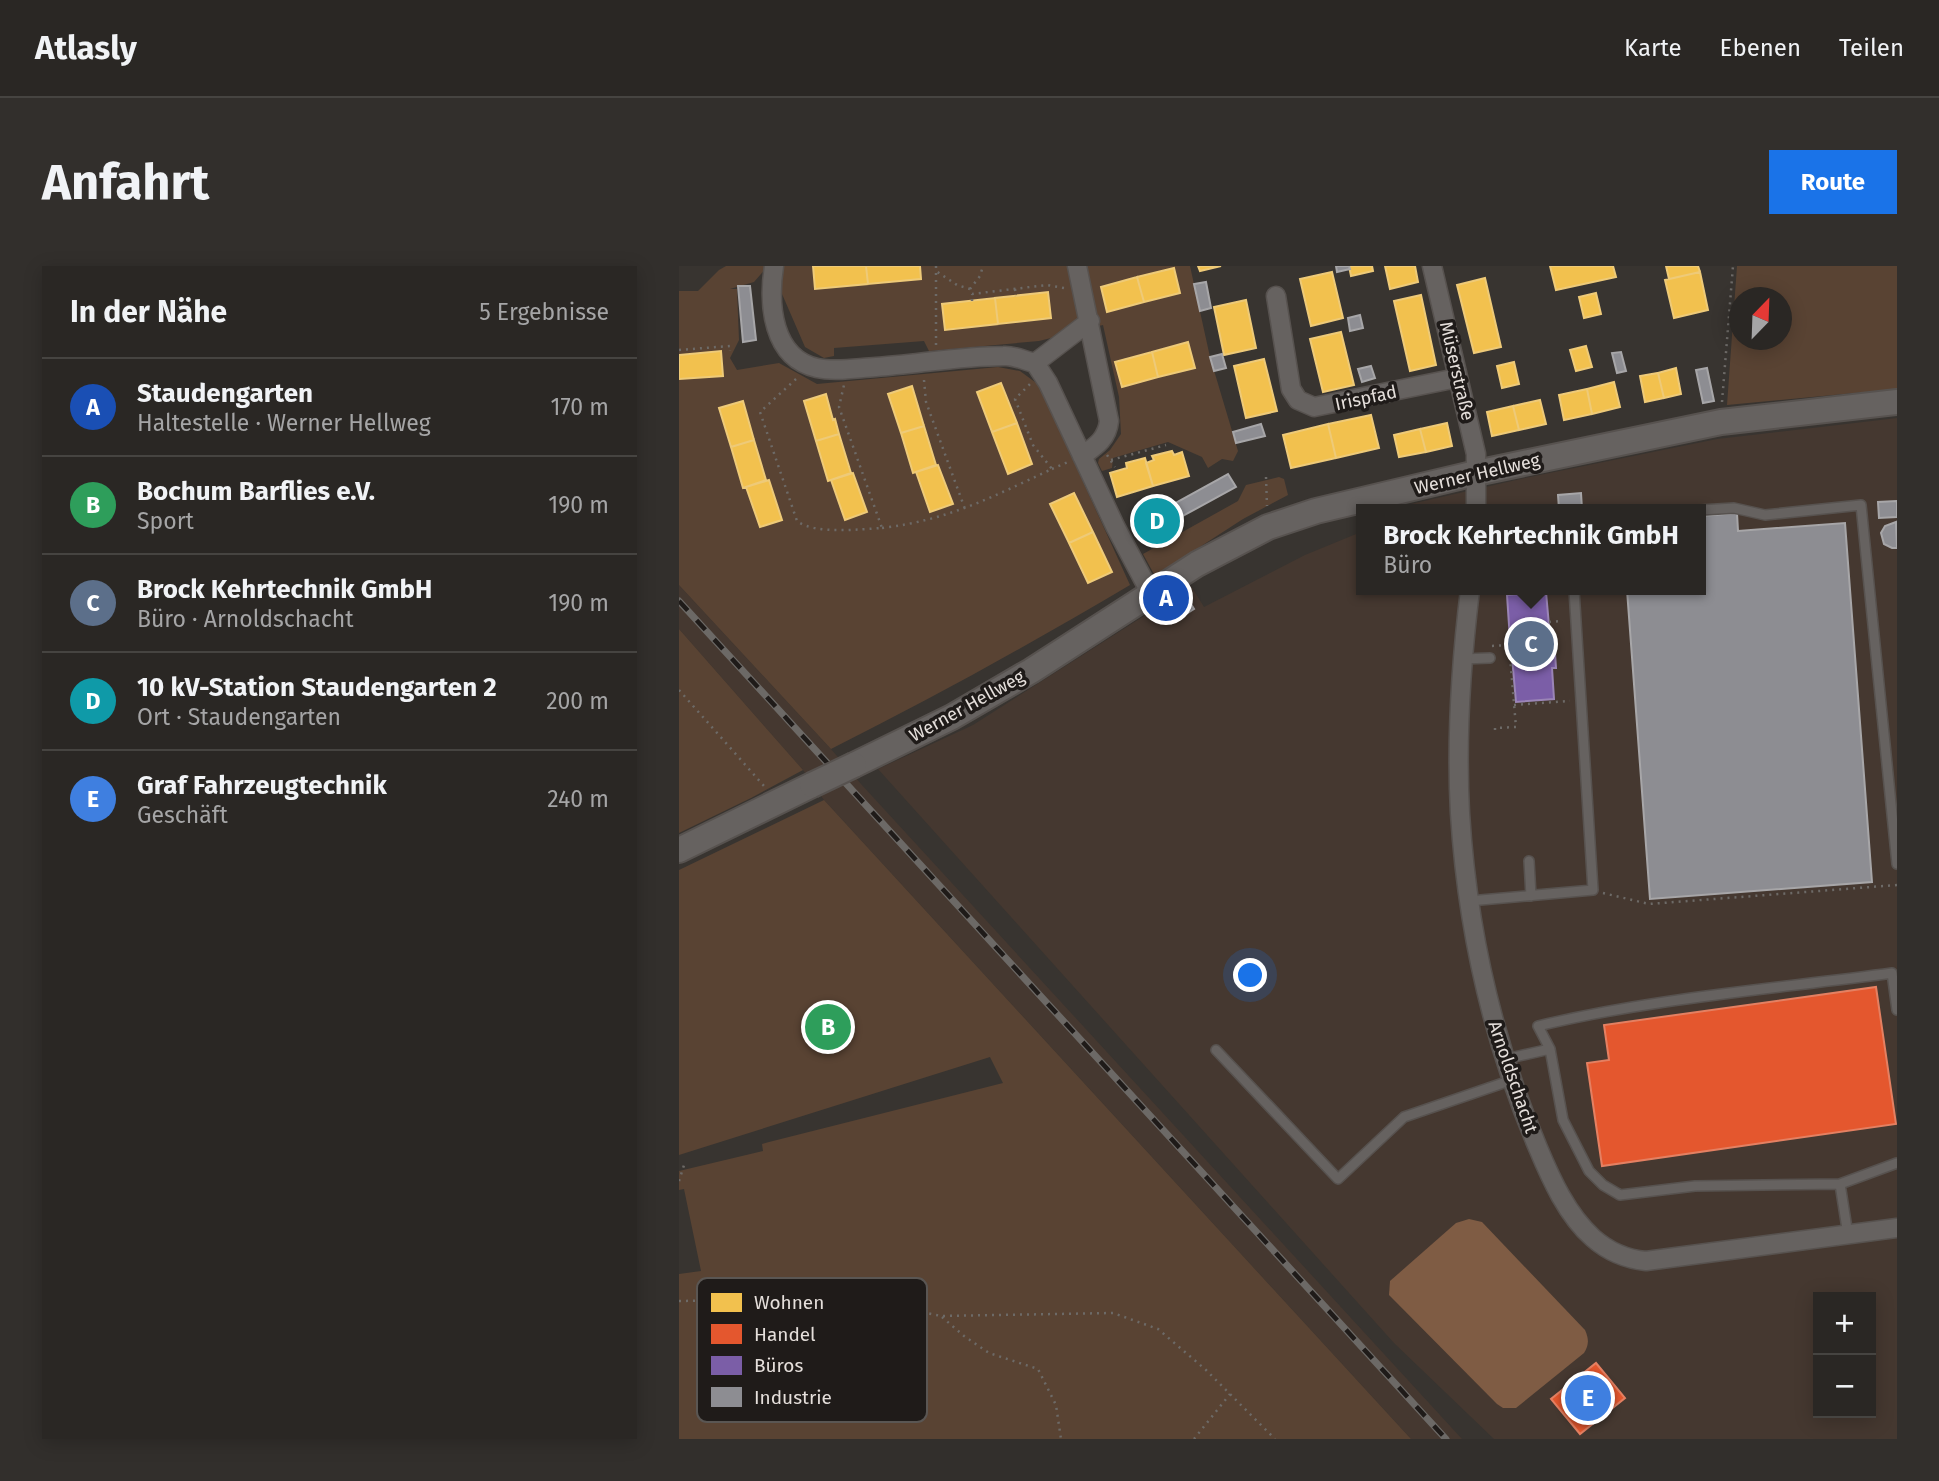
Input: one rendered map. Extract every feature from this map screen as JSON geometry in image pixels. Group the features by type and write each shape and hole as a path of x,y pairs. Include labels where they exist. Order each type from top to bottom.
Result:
{"main road":[{"name":"Werner Hellweg","path":"679,850 952,718 1031,671 1197,564 1268,527 1316,511 1476,473 1721,422 1897,402"}],"street":[{"path":"774,266 772,282 778,334 784,347 804,363 827,370 1007,355 1038,368 1150,594"},
{"path":"1077,266 1109,421 1108,432 1098,445 1082,456"},
{"name":"Müserstraße","path":"1438,267 1457,378 1476,454 1476,473"},
{"name":"Irispfad","path":"1276,296 1291,389 1299,400 1314,407 1457,378"},
{"path":"1038,368 1090,321"},
{"path":"1476,473 1476,504"},
{"name":"Arnoldschacht","path":"1469,595 1459,743 1460,810 1469,901 1483,977 1511,1080 1539,1150 1566,1204 1592,1237 1609,1251 1628,1259 1663,1260 1897,1228"}],"lane":[{"path":"1706,510 1734,508 1765,515 1861,505 1897,864"},
{"path":"1469,901 1593,890 1574,595"},
{"path":"1463,659 1490,658"},
{"path":"1529,861 1531,896"},
{"path":"1897,1010 1892,973 1591,1014 1538,1026 1550,1049 1563,1120 1589,1171 1603,1185 1620,1195 1695,1186 1840,1184 1897,1163"},
{"path":"1505,1059 1550,1049"},
{"path":"1216,1050 1338,1179 1404,1117 1511,1080"},
{"path":"1840,1184 1848,1235"}],"path":[{"path":"936,266 926,402 965,509"},
{"path":"972,301 971,292 983,266"},
{"path":"1721,422 1733,266"},
{"path":"936,271 971,292 1047,285 1060,288 1081,286"},
{"path":"1014,289 1016,296"},
{"path":"679,350 730,346 730,351"},
{"path":"804,363 795,381 762,408 761,412 797,521 803,526 824,529 882,528 917,524 965,509 1052,469 1033,445 1015,399 1038,368"},
{"path":"846,380 839,407 882,528"},
{"path":"1111,460 1166,445"},
{"path":"1266,477 1268,527"},
{"path":"1549,622 1575,620"},
{"path":"1495,730 1516,727 1509,645"},
{"path":"679,690 777,802"},
{"path":"1514,705 1580,701"},
{"path":"1536,704 1537,710"},
{"path":"1593,890 1649,904 1897,885"},
{"path":"679,1181 685,1162"},
{"path":"679,1301 697,1301"},
{"path":"927,1313 941,1316 1113,1313 1158,1329 1206,1370 1275,1439"},
{"path":"941,1316 989,1353 1038,1369 1056,1405 1061,1439"},
{"path":"1194,1439 1230,1394"}],"shaded area":[{"path":"726,266 768,266 754,282 730,289 737,289 739,340 730,358 737,370 779,363 817,384 998,367 1020,371 1039,385 1130,585 982,670 831,749 679,585 679,291 698,291"},
{"path":"774,266 1190,266 1210,357 1238,451 1233,461 1222,459 1208,468 1202,457 1168,442 1113,458 1112,468 1102,471 1099,459 1110,450 1121,434 1119,397 1103,325 1039,341 929,351 924,341 834,348 834,356 824,358 805,347 779,287"},
{"path":"1737,266 1897,266 1897,389 1727,405 1731,350 1792,350 1792,287 1735,287"},
{"path":"1897,418 1897,1439 1494,1439 1394,1343 878,769 973,725 1191,586 1204,607 1305,555 1356,534 1356,595 1706,595 1706,504 1411,504 1717,439"},
{"path":"1279,477 1284,479 1288,495 1243,519 1155,576 1143,554 1238,501 1246,485"},
{"path":"679,585 1462,1439 1411,1439 824,800 803,770 679,629"},
{"path":"679,629 803,770 679,833"},
{"path":"824,800 1411,1439 679,1439 679,1274 701,1271 684,1189 679,1190 679,1171 763,1151 762,1144 769,1142 1003,1083 990,1057 679,1155 679,870"},
{"path":"1469,1219 1482,1222 1585,1330 1587,1336 1588,1345 1584,1353 1516,1408 1503,1408 1497,1404 1389,1295 1390,1281 1456,1223"}],"building: Wohnen":[{"path":"813,266 866,266 868,284 815,289"},
{"path":"866,266 920,266 921,279 868,284"},
{"path":"1198,266 1221,266 1200,271"},
{"path":"1349,266 1372,266 1373,271 1351,276"},
{"path":"1385,266 1415,266 1418,282 1390,289"},
{"path":"1550,266 1613,266 1616,277 1556,290"},
{"path":"1666,266 1698,266 1700,272 1669,279"},
{"path":"1174,268 1180,293 1144,302 1137,277"},
{"path":"1332,272 1343,318 1311,326 1300,279"},
{"path":"1700,272 1708,310 1674,318 1665,280"},
{"path":"1137,277 1144,302 1107,312 1101,287"},
{"path":"1485,278 1501,347 1474,353 1457,285"},
{"path":"1048,292 1051,318 998,324 995,298"},
{"path":"1596,293 1601,314 1584,318 1579,297"},
{"path":"1421,295 1436,365 1410,371 1394,301"},
{"path":"995,298 998,324 945,330 942,304"},
{"path":"1246,300 1256,348 1224,355 1214,307"},
{"path":"1341,332 1354,385 1323,392 1310,339"},
{"path":"1188,342 1195,368 1158,377 1152,352"},
{"path":"1586,346 1592,367 1576,371 1570,350"},
{"path":"721,351 723,376 679,379 679,355"},
{"path":"1152,352 1158,377 1122,387 1115,362"},
{"path":"1264,359 1277,411 1246,418 1234,366"},
{"path":"1514,362 1519,384 1502,388 1497,366"},
{"path":"1676,368 1681,394 1664,398 1658,373"},
{"path":"1658,373 1664,398 1645,402 1640,376"},
{"path":"1614,382 1620,407 1592,414 1587,389"},
{"path":"1001,383 1017,423 992,432 977,392"},
{"path":"912,386 924,426 901,433 888,394"},
{"path":"1587,389 1592,414 1564,420 1559,395"},
{"path":"826,394 839,434 816,441 804,401"},
{"path":"1540,400 1546,424 1519,430 1513,406"},
{"path":"743,401 754,440 731,447 719,408"},
{"path":"1513,406 1519,430 1492,436 1487,412"},
{"path":"1371,415 1379,448 1336,458 1328,424"},
{"path":"1017,423 1032,464 1008,474 992,432"},
{"path":"1447,423 1452,446 1426,452 1420,429"},
{"path":"1328,424 1336,458 1291,468 1283,435"},
{"path":"924,426 936,465 913,473 901,433"},
{"path":"1420,429 1426,452 1399,457 1394,435"},
{"path":"839,434 851,473 828,481 816,441"},
{"path":"754,440 766,480 743,488 731,447"},
{"path":"1172,451 1174,455 1182,452 1189,476 1153,486 1146,463 1154,460 1152,456"},
{"path":"1145,458 1153,486 1117,497 1110,473 1127,468 1126,463"},
{"path":"938,465 953,504 930,512 916,472"},
{"path":"853,473 867,512 845,520 831,480"},
{"path":"769,480 782,520 760,527 746,487"},
{"path":"1074,493 1093,532 1069,543 1050,504"},
{"path":"1161,511 1168,524 1154,532 1146,518"},
{"path":"1093,532 1112,572 1088,583 1069,543"}],"building: Handel":[{"path":"1876,987 1896,1124 1602,1166 1587,1063 1609,1060 1604,1025"},
{"path":"1596,1363 1625,1398 1580,1434 1551,1399"}],"building: Büros":[{"path":"1507,595 1546,595 1550,637 1543,637 1545,654 1555,653 1556,668 1552,668 1554,699 1516,702 1512,657 1519,657 1517,640 1510,640"}],"building: Industrie":[{"path":"1336,266 1349,266 1350,269 1337,272"},
{"path":"1206,282 1211,308 1200,311 1194,284"},
{"path":"738,286 750,286 756,340 743,342"},
{"path":"1360,315 1363,328 1350,331 1348,318"},
{"path":"1621,352 1626,371 1617,373 1612,353"},
{"path":"1222,354 1226,368 1214,371 1210,357"},
{"path":"1371,366 1375,378 1362,382 1358,369"},
{"path":"1707,368 1714,401 1703,403 1696,370"},
{"path":"1261,424 1265,436 1236,443 1233,432"},
{"path":"1228,474 1236,487 1168,524 1161,511"},
{"path":"1581,493 1582,504 1559,504 1558,495"},
{"path":"1897,501 1897,517 1879,518 1878,502"},
{"path":"1737,513 1738,531 1845,523 1872,882 1650,899 1627,595 1706,595 1706,516"},
{"path":"1896,522 1897,548 1892,548 1884,544 1881,533 1885,526"},
{"path":"1188,599 1194,609 1172,623 1166,614"}],"railway":[{"path":"679,601 1446,1439"}],"place":[{"name":"10 kV-Station Staudengarten 2","path":"1157,521"},
{"name":"Staudengarten","path":"1166,598"},
{"name":"Brock Kehrtechnik GmbH","path":"1531,644"},
{"name":"Bochum Barflies e.V.","path":"828,1027"},
{"name":"Graf Fahrzeugtechnik","path":"1588,1398"}]}
